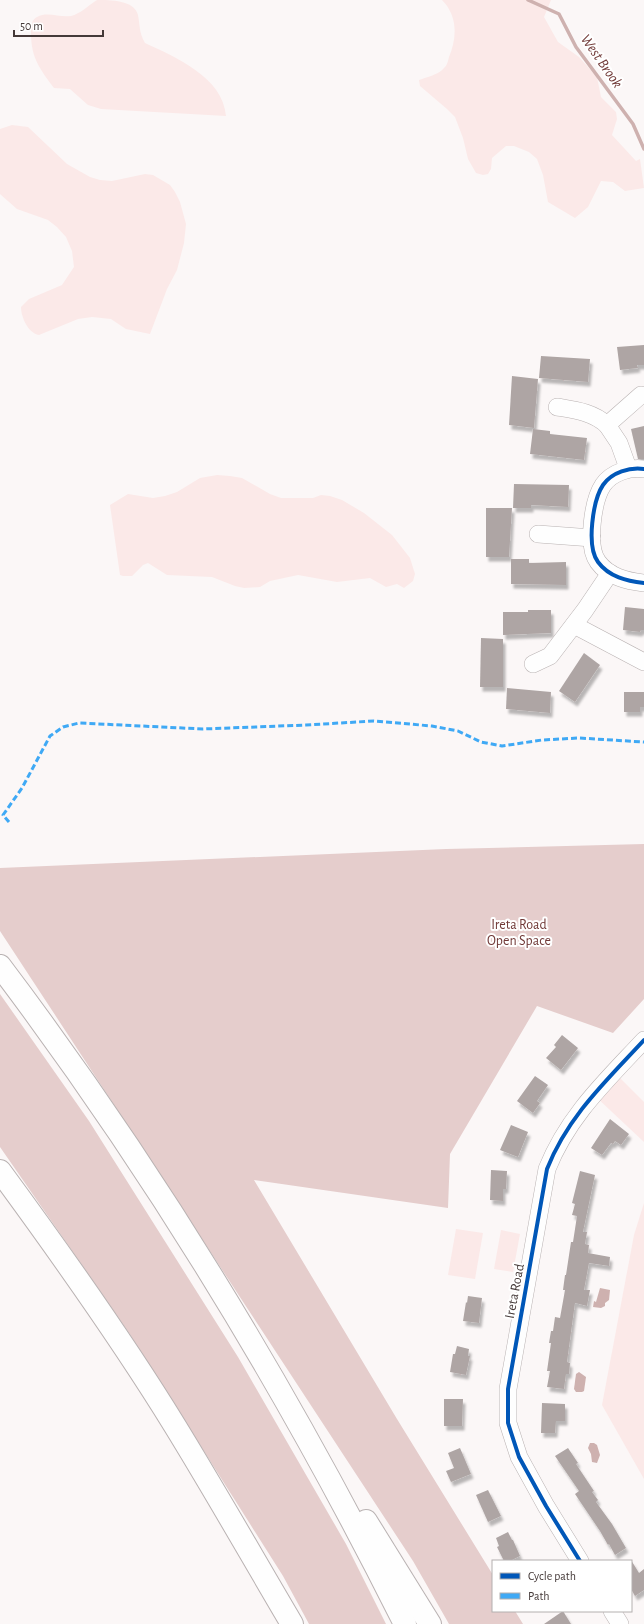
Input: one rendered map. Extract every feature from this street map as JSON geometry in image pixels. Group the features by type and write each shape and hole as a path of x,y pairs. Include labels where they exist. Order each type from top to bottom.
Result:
{"highway":[{"path":"0,966 95,1099 178,1223 258,1354 322,1466 405,1624"},
{"path":"0,1171 40,1224 134,1361 175,1426 292,1624"},
{"path":"295,1419 336,1474 430,1624"}],"street":[{"path":"607,425 641,395"},
{"path":"557,407 580,411 601,419 607,425 636,469 611,477 604,484 600,491 593,520 592,538 593,548 598,561 610,573 619,578 644,583"},
{"path":"538,534 592,538"},
{"path":"534,664 550,656 574,625 610,573"},
{"path":"574,625 644,662"},
{"name":"Ireta Road","path":"579,1560 546,1506 519,1457 508,1423 508,1389 547,1169 559,1143 575,1117 644,1040"},
{"path":"613,1612 620,1624"}],"shaded area":[{"path":"97,0 121,2 132,6 138,15 141,32 145,43 183,62 207,79 223,102 226,116 101,109 88,105 70,89 54,88 37,63 31,42 32,22 35,18 41,15 74,15"},
{"path":"442,0 551,0 544,17 558,42 579,57 597,77 601,97 616,112 617,119 612,135 636,161 640,159 644,188 625,191 613,182 601,181 588,207 575,218 548,202 543,175 537,159 529,152 514,146 506,146 492,158 491,169 488,174 483,175 476,173 468,159 463,138 455,117 420,86 419,80 436,74 445,67 452,50 455,35 453,20 451,13"},
{"path":"12,125 28,127 67,164 90,177 112,181 145,174 153,175 170,185 175,192 180,202 186,224 184,243 177,270 167,289 150,334 126,329 111,319 92,317 78,319 39,335 35,334 28,328 22,315 21,307 29,299 62,285 74,267 72,251 66,237 57,227 48,220 17,209 0,194 0,129"},
{"path":"217,475 242,478 270,494 281,498 313,498 321,495 342,500 364,513 392,535 410,558 415,574 413,581 404,588 397,584 386,587 370,578 337,582 298,575 270,581 260,587 244,588 212,577 167,575 148,563 143,565 132,576 120,575 110,505 128,494 153,498 165,496 177,492 200,478"},
{"path":"614,1072 644,1102 644,1142 594,1095"},
{"path":"644,1203 644,1479 602,1405 634,1235"},
{"path":"456,1229 483,1233 475,1279 448,1275"},
{"path":"501,1230 520,1234 513,1272 494,1269"},
{"path":"600,1288 610,1290 609,1300 605,1303 605,1306 601,1308 593,1307 594,1301 596,1302"},
{"path":"579,1372 586,1377 584,1391 576,1392 574,1389 576,1374"},
{"path":"590,1443 597,1445 600,1455 597,1463 592,1462 591,1454 588,1448"}],"green space":[{"name":"Ireta Road Open Space","path":"644,844 644,999 613,1033 537,1006 450,1154 448,1208 254,1180 397,1419 492,1573 492,1612 516,1612 523,1624 449,1624 413,1561 0,931 0,868 446,849"},
{"path":"0,994 89,1121 238,1357 346,1544 386,1624 309,1624 283,1576 129,1333 0,1147"}],"building":[{"path":"644,345 644,365 637,365 638,368 620,370 617,347"},
{"path":"541,356 590,359 588,382 539,378"},
{"path":"512,376 538,379 534,428 509,425"},
{"path":"644,426 644,459 638,459 631,429"},
{"path":"533,429 550,431 550,434 587,438 584,460 530,454"},
{"path":"514,484 569,485 568,507 531,505 531,508 513,508"},
{"path":"486,508 512,508 509,557 486,557"},
{"path":"511,559 529,559 529,563 566,562 566,585 511,584"},
{"path":"625,607 644,609 644,630 641,630 640,632 623,630"},
{"path":"528,610 551,610 551,633 503,635 503,612 528,612"},
{"path":"481,638 503,639 503,687 480,687"},
{"path":"584,653 600,665 575,702 559,691"},
{"path":"507,688 551,692 550,713 506,709"},
{"path":"624,692 644,692 644,707 640,707 640,712 624,712"},
{"path":"562,1035 578,1048 561,1070 546,1058 556,1047 554,1045"},
{"path":"535,1076 548,1085 537,1101 540,1103 533,1113 517,1101"},
{"path":"610,1119 629,1134 621,1145 615,1141 613,1144 611,1143 602,1155 591,1148"},
{"path":"511,1125 528,1132 518,1157 500,1150"},
{"path":"491,1170 507,1171 506,1189 503,1189 503,1201 490,1200"},
{"path":"580,1171 595,1175 583,1232 587,1232 585,1244 589,1245 588,1253 610,1257 609,1266 589,1263 584,1290 590,1290 587,1306 575,1303 567,1362 570,1363 569,1374 566,1374 564,1389 547,1387 550,1371 547,1371 551,1343 549,1343 555,1317 560,1318 565,1290 563,1290 565,1275 571,1242 573,1242 577,1216 572,1215 575,1204 572,1203"},
{"path":"468,1296 482,1298 479,1323 463,1321"},
{"path":"457,1346 469,1349 468,1356 470,1356 466,1375 450,1372 453,1354 455,1354"},
{"path":"444,1399 463,1399 462,1426 444,1426"},
{"path":"542,1403 565,1404 565,1421 556,1421 555,1433 541,1433"},
{"path":"460,1448 471,1474 451,1482 446,1471 454,1468 448,1453"},
{"path":"568,1448 578,1463 576,1464 594,1491 592,1492 598,1500 596,1502 612,1524 626,1548 615,1555 575,1494 579,1491 555,1456"},
{"path":"488,1490 501,1516 488,1522 476,1495"},
{"path":"508,1532 520,1556 512,1560 504,1560 497,1547 499,1546 496,1538"},
{"path":"632,1562 639,1573 644,1569 644,1590 635,1596 632,1591"},
{"path":"564,1612 571,1624 544,1624"}],"waterway":[{"name":"West Brook","path":"528,0 559,14 576,47 633,124 644,149"}],"marked path":[{"path":"9,822 3,815 22,788 50,736 63,727 79,723 203,729 374,721 432,726 458,731 481,742 502,746 542,740 579,738 644,742"}],"cycle path":[{"path":"644,469 622,471 607,480 599,492 592,523 592,545 594,555 602,567 613,575 631,581 644,583"},
{"path":"579,1560 546,1506 519,1457 508,1423 508,1389 547,1169 566,1132 589,1100 644,1040"}]}
